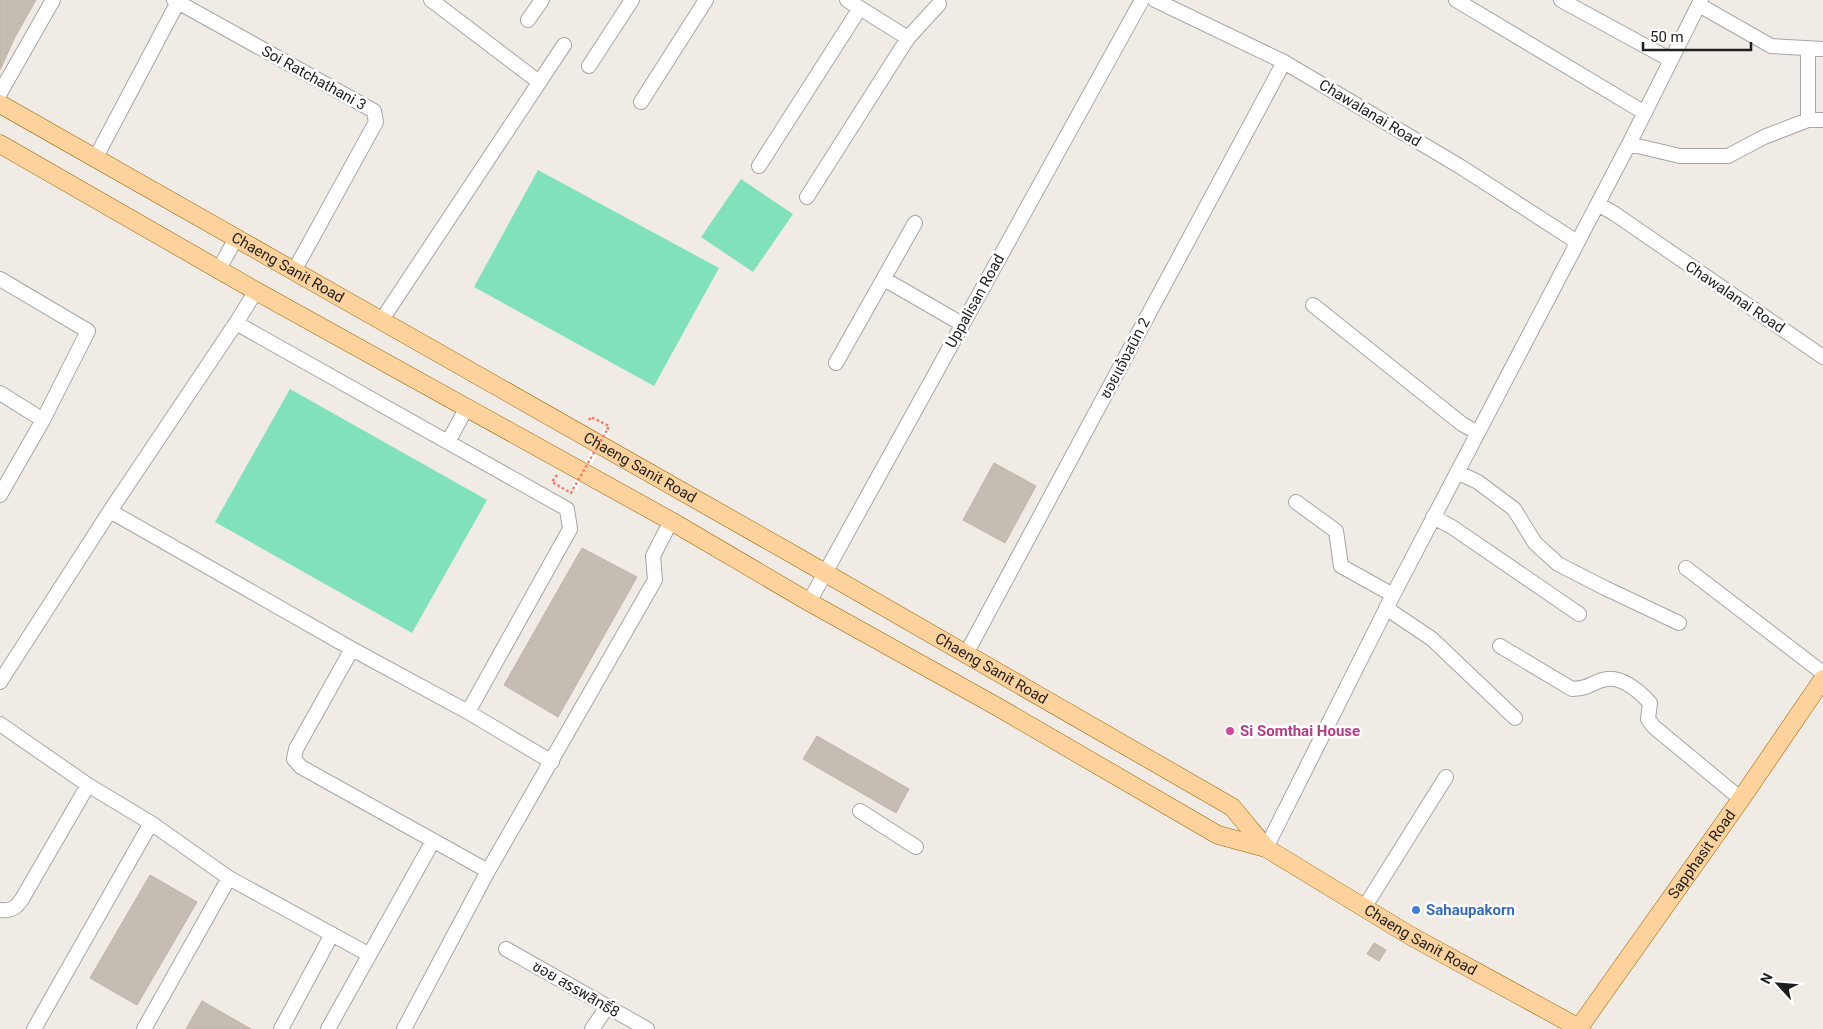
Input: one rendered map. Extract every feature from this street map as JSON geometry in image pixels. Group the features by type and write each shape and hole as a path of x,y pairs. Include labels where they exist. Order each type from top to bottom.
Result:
{"main road":[{"name":"Chaeng Sanit Road","path":"0,104 825,573 1232,807 1266,848"},
{"name":"Chaeng Sanit Road","path":"0,144 466,408 671,521 809,602 916,660 1218,835 1266,848 1409,935 1579,1029"},
{"name":"Sapphasit Road","path":"1579,1029 1823,679"}],"street":[{"path":"0,93 53,0"},
{"path":"431,0 539,82"},
{"path":"528,20 542,0"},
{"path":"588,66 632,0"},
{"path":"641,102 706,0"},
{"path":"847,0 908,38"},
{"name":"Uppalisan Road","path":"809,602 1142,0"},
{"name":"Chawalanai Road","path":"1155,0 1284,62 1452,162 1577,242"},
{"path":"1456,0 1645,113"},
{"path":"1561,0 1671,60"},
{"path":"95,159 177,1"},
{"name":"Soi Ratchathani 3","path":"177,1 374,111 376,122 294,271"},
{"path":"1266,848 1433,517 1598,204 1700,2 1771,46 1823,49"},
{"path":"807,197 908,38 939,4"},
{"path":"759,166 860,8"},
{"path":"381,321 564,45"},
{"path":"1808,48 1808,120"},
{"name":"ซอยแจ้งสนิท 2","path":"966,654 1284,62"},
{"path":"1629,144 1680,156 1728,156 1764,138 1808,120 1823,120"},
{"name":"Chawalanai Road","path":"1598,204 1823,357"},
{"path":"836,363 915,222"},
{"path":"219,269 236,238"},
{"path":"0,279 88,331 43,420 1,492"},
{"path":"884,279 962,324"},
{"path":"0,682 256,290"},
{"path":"1312,305 1462,424 1478,433"},
{"path":"236,323 567,509 570,529 468,712"},
{"path":"0,393 43,420"},
{"path":"448,442 466,408"},
{"path":"1457,472 1478,482 1514,509 1535,543 1558,564 1679,623"},
{"path":"1296,502 1336,530 1341,566 1390,601 1515,718"},
{"path":"110,511 352,649 468,712 552,762"},
{"path":"1433,517 1452,527 1579,614"},
{"path":"404,1029 488,871 655,580 653,556 671,521"},
{"path":"1686,568 1823,674"},
{"path":"1500,646 1572,689 1586,688 1604,679 1617,680 1637,690 1650,703 1648,719 1654,727 1741,799"},
{"path":"352,649 296,749 294,760 301,767 488,871"},
{"path":"0,724 88,785 151,823 229,878 368,954"},
{"path":"1364,908 1446,777"},
{"path":"0,910 10,911 22,899 88,785"},
{"path":"860,811 916,847"},
{"path":"34,1029 151,823"},
{"path":"328,1029 368,954 433,841"},
{"path":"144,1029 229,878"},
{"path":"281,1029 332,934"},
{"name":"ซอย สรรพสิทธิ์8","path":"506,948 647,1029"},
{"path":"592,1029 607,1007"}],"path":[{"path":"552,482 571,492 573,489 609,426 591,417"}],"green space":[{"path":"538,170 719,268 654,386 474,287"},
{"path":"741,179 793,214 753,272 701,237"},
{"path":"290,389 487,500 412,633 215,522"}],"pier":[{"path":"604,429 610,432 576,491 571,488"}],"building":[{"path":"0,0 36,0 15,37 0,70"},
{"path":"994,463 1036,486 1005,543 963,520"},
{"path":"582,548 637,577 558,717 504,685"},
{"path":"817,736 909,789 896,813 803,759"},
{"path":"150,875 197,902 137,1005 90,978"},
{"path":"1374,943 1386,950 1379,961 1367,954"},
{"path":"202,1001 251,1029 186,1029"}],"place":[{"name":"Si Somthai House","path":"1230,731"},
{"name":"Sahaupakorn","path":"1416,910"}]}
